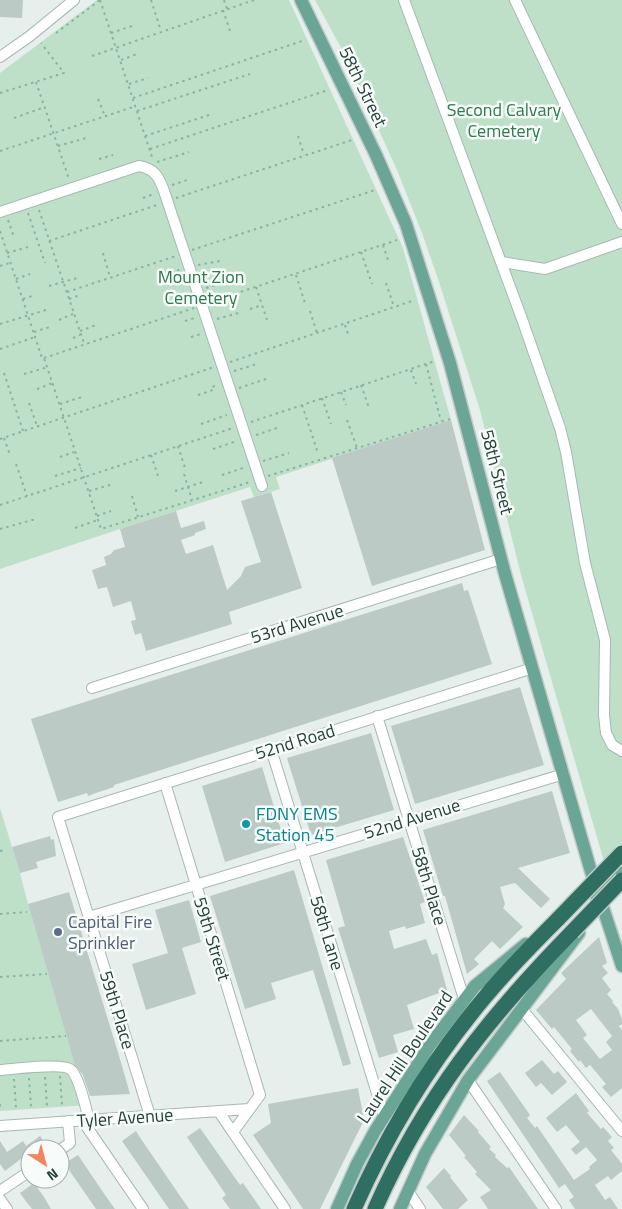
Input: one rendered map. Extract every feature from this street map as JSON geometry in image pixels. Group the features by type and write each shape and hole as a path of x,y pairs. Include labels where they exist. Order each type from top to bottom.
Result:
{"highway":[{"path":"354,1209 390,1134 436,1062 486,996 511,967 622,853"},
{"path":"375,1209 416,1128 453,1070 507,1001 622,880"}],"main road":[{"name":"58th Street","path":"301,0 376,155 406,224 455,380 501,559 590,868 622,966"},
{"name":"Laurel Hill Boulevard","path":"400,1209 437,1132 468,1080 590,919 599,892 622,868"},
{"name":"Laurel Hill Boulevard","path":"337,1209 357,1164 384,1116 430,1045 464,999 489,972 585,897 599,892"}],"street":[{"path":"0,57 74,0"},
{"path":"404,0 534,349 563,440 582,551 606,640 606,733 612,745 622,750"},
{"path":"515,0 622,224"},
{"path":"2,211 139,166 148,168 156,173 260,482"},
{"path":"502,262 545,269 622,242"},
{"name":"53rd Avenue","path":"92,688 501,559"},
{"name":"52nd Road","path":"58,817 533,668"},
{"name":"58th Place","path":"377,716 464,999"},
{"name":"58th Lane","path":"271,749 384,1116"},
{"name":"52nd Avenue","path":"89,917 564,774"},
{"name":"59th Street","path":"165,783 260,1095 249,1109"},
{"name":"59th Place","path":"58,817 150,1116"},
{"path":"521,1008 622,1131"},
{"path":"0,1070 59,1066 70,1069 76,1076 86,1120 143,1209"},
{"path":"468,1080 556,1209"},
{"path":"233,1132 249,1109"},
{"name":"Tyler Avenue","path":"0,1126 249,1109"},
{"path":"219,1112 285,1209"},
{"path":"68,1121 70,1139"},
{"path":"0,1191 20,1178"},
{"path":"408,1191 420,1209"},
{"path":"0,1199 7,1209"}],"path":[{"path":"56,33 100,0 154,163 189,152"},
{"path":"151,0 161,31"},
{"path":"224,0 227,9"},
{"path":"92,56 254,0"},
{"path":"223,10 231,34"},
{"path":"111,33 132,26"},
{"path":"133,98 305,40"},
{"path":"0,93 64,73 41,43"},
{"path":"120,60 138,54"},
{"path":"137,112 250,74"},
{"path":"128,84 148,78"},
{"path":"36,82 72,188"},
{"path":"150,150 328,90"},
{"path":"98,99 104,116"},
{"path":"0,151 136,106"},
{"path":"14,118 45,108"},
{"path":"146,136 212,114"},
{"path":"298,136 305,156"},
{"path":"58,146 86,138"},
{"path":"143,198 305,156 352,140"},
{"path":"99,159 113,155"},
{"path":"49,241 164,194 187,180"},
{"path":"67,292 375,190"},
{"path":"36,201 84,344"},
{"path":"25,204 45,263"},
{"path":"2,211 14,237"},
{"path":"0,231 42,358 44,358 48,367 101,529 192,500 260,482 357,448 450,419"},
{"path":"185,321 204,314 256,287 397,240"},
{"path":"383,244 388,260"},
{"path":"7,254 28,247"},
{"path":"103,252 110,278"},
{"path":"361,252 372,284"},
{"path":"0,266 10,263"},
{"path":"16,279 30,274"},
{"path":"296,274 305,303"},
{"path":"49,286 77,278"},
{"path":"386,283 394,307"},
{"path":"197,291 219,284"},
{"path":"256,287 267,320"},
{"path":"23,299 35,295"},
{"path":"69,298 80,295"},
{"path":"198,395 213,390 212,387 226,378 317,333 415,300"},
{"path":"250,308 262,305"},
{"path":"0,324 46,310"},
{"path":"310,311 317,333"},
{"path":"44,358 84,344 204,314 242,312"},
{"path":"59,320 74,314"},
{"path":"345,324 348,334"},
{"path":"79,331 96,325"},
{"path":"34,332 50,327"},
{"path":"73,338 81,335"},
{"path":"0,348 35,337"},
{"path":"0,505 435,360"},
{"path":"0,439 64,417 226,378 257,364"},
{"path":"426,364 441,422"},
{"path":"24,374 48,367"},
{"path":"410,369 416,384"},
{"path":"4,372 23,431"},
{"path":"226,378 266,379"},
{"path":"37,389 53,383"},
{"path":"361,385 369,408"},
{"path":"341,392 346,405"},
{"path":"60,404 82,397"},
{"path":"322,398 331,424"},
{"path":"29,403 37,426"},
{"path":"302,405 318,452"},
{"path":"201,424 237,412"},
{"path":"348,420 357,448"},
{"path":"4,437 10,455"},
{"path":"178,446 186,471"},
{"path":"60,457 75,451"},
{"path":"151,455 159,479"},
{"path":"16,464 27,496"},
{"path":"55,476 81,468"},
{"path":"184,474 192,500"},
{"path":"175,491 203,482"},
{"path":"88,491 113,484"},
{"path":"132,496 138,517"},
{"path":"97,516 111,511"},
{"path":"0,529 36,519"},
{"path":"74,528 98,520"},
{"path":"0,850 5,850"},
{"path":"0,914 27,912"},
{"path":"0,977 47,974"},
{"path":"0,1041 66,1036"},
{"path":"59,1066 62,1105"},
{"path":"44,1067 47,1106"},
{"path":"29,1068 31,1108"},
{"path":"13,1069 16,1108"},
{"path":"0,1104 0,1110"}],"green space":[{"name":"Mount Zion Cemetery","path":"97,0 289,0 403,248 451,420 276,477 280,489 254,497 250,487 0,569 0,73"},
{"name":"Second Calvary Cemetery","path":"315,0 622,0 622,847 605,865 521,575 480,410 438,279 397,170 344,53"},
{"path":"0,808 20,873 88,1105 0,1111"}],"building":[{"path":"0,0 23,0 22,18 0,17"},
{"path":"451,420 485,550 372,586 332,458"},
{"path":"271,492 302,588 229,612 232,624 146,651 141,633 135,635 131,621 136,620 131,601 113,607 107,587 98,589 92,570 106,565 104,557 111,554 114,550 125,547 120,529 176,511 181,528 204,521 206,529 181,540 186,554 213,545 227,590 241,576 245,567 261,562 241,501"},
{"path":"462,583 464,591 468,590 492,664 114,785 114,787 88,796 87,793 58,802 31,719"},
{"path":"520,687 544,765 415,804 391,726"},
{"path":"371,733 394,810 311,835 287,758"},
{"name":"FDNY EMS Station 45","path":"262,767 285,843 225,862 202,786"},
{"path":"552,791 570,853 518,868 550,899 541,908 515,883 500,887 505,904 503,908 523,927 500,949 492,941 474,959 479,964 467,974 445,896 443,896 423,830"},
{"path":"50,836 51,840 54,839 56,856 36,862 38,868 20,873 12,847"},
{"path":"403,837 425,902 420,904 425,923 406,929 405,926 389,931 394,949 426,939 432,955 437,953 447,990 407,1005 414,1029 393,1035 398,1052 379,1058 338,928 345,926 326,860"},
{"path":"294,870 351,1064 343,1066 313,970 271,983 276,999 245,1009 210,896"},
{"path":"69,892 130,1094 90,1096 83,1075 75,1065 28,904"},
{"path":"189,900 201,942 182,948 196,994 146,1010 132,964 168,953 155,910"},
{"path":"599,937 607,963 602,966 608,973 602,978 611,990 607,994 618,1009 622,1019 622,1024 619,1026 622,1030 622,1088 611,1097 602,1087 606,1084 590,1065 586,1068 580,1060 579,1062 570,1051 572,1049 554,1027 552,1029 536,1010 566,979 561,973","holes":["591,1009 612,1036 606,1042 612,1050 600,1059 583,1038 587,1035 576,1020"]},
{"path":"542,1060 554,1074 558,1071 567,1082 552,1095 541,1083 536,1087 525,1073"},
{"path":"500,1072 530,1115 527,1118 535,1128 537,1126 574,1180 590,1169 589,1167 597,1160 586,1147 576,1155 571,1149 580,1142 566,1125 557,1132 546,1118 576,1093 589,1111 587,1113 601,1129 603,1127 612,1137 608,1141 614,1148 611,1150 622,1164 622,1171 611,1180 608,1176 595,1185 605,1200 610,1197 618,1209 575,1209 569,1200 574,1197 565,1184 559,1188 487,1081"},
{"path":"358,1088 364,1120 320,1209 303,1209 253,1135 271,1123 268,1104"},
{"path":"464,1115 491,1147 489,1149 496,1155 495,1157 507,1168 509,1167 538,1209 488,1209 480,1197 491,1190 475,1174 477,1172 449,1135"},
{"path":"200,1128 240,1185 243,1183 261,1209 230,1209 222,1198 226,1195 187,1137"},
{"path":"136,1131 189,1209 169,1209 122,1141"},
{"path":"0,1141 7,1152 20,1143 20,1160 5,1171 0,1164"},
{"path":"78,1155 115,1209 96,1209 70,1171 70,1160"},
{"path":"444,1168 468,1200 458,1209 443,1209 426,1187"},
{"path":"26,1189 38,1189 51,1209 32,1209 20,1193"}],"place":[{"name":"FDNY EMS Station 45","path":"246,824"},
{"name":"Capital Fire Sprinkler","path":"58,932"}]}
